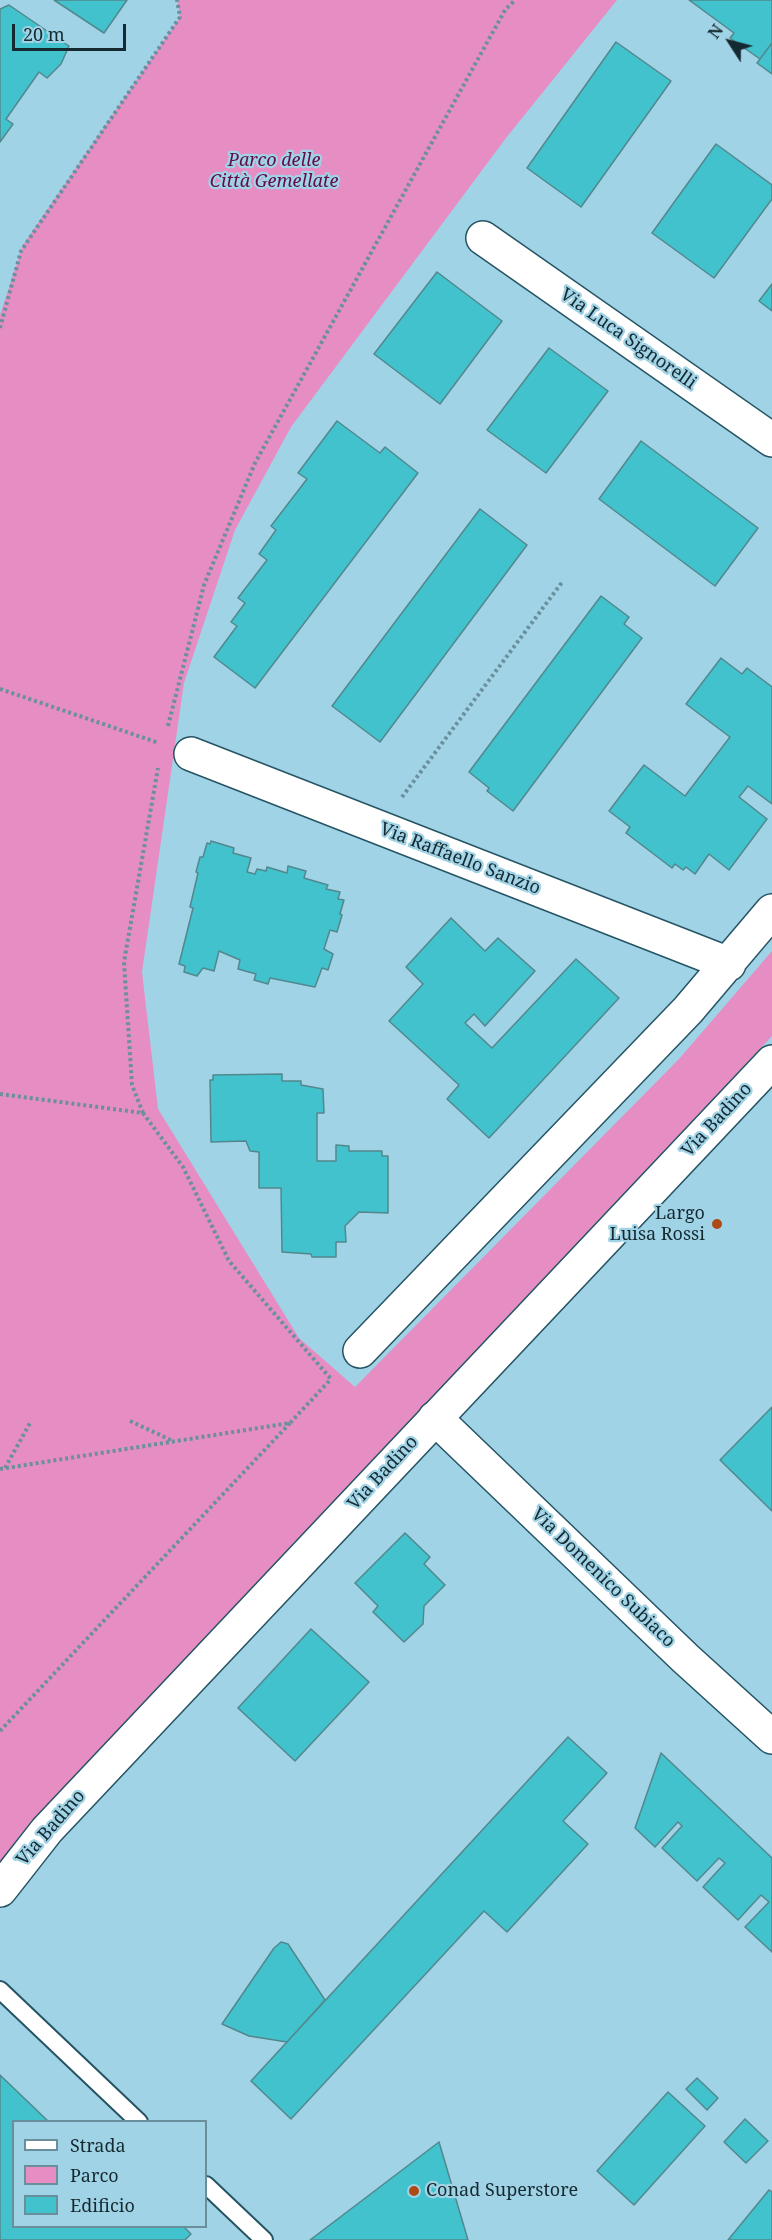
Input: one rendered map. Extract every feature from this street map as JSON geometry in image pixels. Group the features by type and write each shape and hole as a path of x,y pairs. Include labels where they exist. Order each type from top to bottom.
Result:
{"street":[{"name":"Via Luca Signorelli","path":"483,237 772,441"},
{"name":"Via Raffaello Sanzio","path":"177,749 729,964"},
{"path":"360,1351 656,1045 729,964 772,911"},
{"name":"Via Badino","path":"0,1890 47,1830 772,1062"},
{"name":"Via Domenico Subiaco","path":"435,1418 685,1658 772,1737"}],"lane":[{"path":"0,1990 138,2120"},
{"path":"207,2186 264,2240"}],"path":[{"path":"0,328 21,251 180,17 177,0"},
{"path":"331,1379 229,1261 183,1167 143,1113 132,1085 123,962 151,797 177,749 204,585 255,463 505,10 515,0"},
{"path":"379,828 563,581"},
{"path":"0,689 177,749"},
{"path":"0,1094 143,1113"},
{"path":"0,1731 290,1422 360,1351"},
{"path":"130,1421 174,1441"},
{"path":"3,1469 290,1422"},
{"path":"3,1469 30,1423"}],"green space":[{"name":"Parco delle Città Gemellate","path":"177,0 617,0 506,138 291,427 235,530 184,683 142,972 158,1109 299,1338 355,1387 679,1059 772,951 772,1036 20,1835 0,1862 0,315 23,245 180,17"}],"building":[{"path":"54,0 127,0 104,33"},
{"path":"689,0 772,0 772,43 760,59 730,38 734,33"},
{"path":"9,5 69,46 61,64 47,78 39,72 6,119 13,124 0,142 0,9"},
{"path":"616,42 671,81 581,207 527,168"},
{"path":"772,43 772,74 757,63"},
{"path":"716,144 772,185 772,199 714,278 652,233"},
{"path":"437,272 502,321 440,404 374,354"},
{"path":"772,284 772,311 759,301"},
{"path":"549,348 608,391 546,473 487,430"},
{"path":"337,421 380,453 385,447 418,473 255,688 214,657 237,626 231,622 245,603 238,598 267,560 259,554 276,530 271,526 307,479 298,473"},
{"path":"641,441 758,528 715,586 599,499"},
{"path":"480,509 527,545 380,742 332,706"},
{"path":"601,596 629,617 624,624 642,638 513,811 487,791 489,788 469,772"},
{"path":"721,658 742,674 747,668 772,687 772,804 748,786 739,797 767,819 729,870 709,854 695,874 686,867 683,870 675,864 672,868 626,833 630,827 609,811 644,765 685,796 730,737 686,704"},
{"path":"211,841 234,848 233,853 251,858 247,872 255,874 257,869 266,871 267,867 287,873 288,866 306,871 304,878 328,885 326,889 340,892 338,899 344,900 340,914 342,915 337,932 330,930 324,949 333,954 328,970 322,968 315,987 270,978 268,984 254,980 256,974 238,969 240,960 219,951 214,971 203,968 197,976 184,972 185,966 179,964 193,908 190,907 198,873 196,872 200,857 203,857 207,843 210,844"},
{"path":"451,918 485,951 498,938 535,971 485,1026 474,1014 465,1023 492,1048 576,959 619,998 489,1138 447,1099 459,1085 389,1021 423,984 406,967"},
{"path":"282,1074 282,1081 301,1081 301,1085 323,1089 324,1113 317,1113 317,1161 336,1161 336,1145 349,1146 349,1151 382,1151 382,1156 388,1156 388,1213 359,1212 345,1226 346,1242 336,1242 336,1257 312,1257 311,1254 282,1252 281,1188 259,1188 259,1152 250,1151 246,1141 211,1142 210,1080 213,1080 213,1075"},
{"path":"772,1407 772,1511 720,1460"},
{"path":"405,1533 430,1557 424,1564 445,1585 424,1606 423,1624 404,1642 373,1612 378,1606 355,1583"},
{"path":"311,1629 369,1682 295,1761 238,1708"},
{"path":"568,1737 607,1773 563,1821 588,1844 507,1932 484,1911 291,2119 251,2081"},
{"path":"661,1753 772,1858 772,1952 745,1927 769,1902 761,1895 738,1920 703,1887 725,1863 719,1858 697,1881 662,1848 682,1826 678,1822 655,1847 635,1828"},
{"path":"281,1942 288,1944 325,2000 287,2042 249,2036 222,2024 274,1948"},
{"path":"0,2075 47,2120 12,2120 12,2228 185,2228 191,2234 185,2240 0,2240"},
{"path":"697,2078 718,2098 707,2110 686,2089"},
{"path":"668,2092 705,2126 634,2205 597,2171"},
{"path":"745,2119 768,2141 746,2163 724,2142"},
{"name":"Conad Superstore","path":"439,2142 468,2240 310,2240"},
{"path":"769,2190 772,2192 772,2240 728,2240"}],"place":[{"name":"Largo Luisa Rossi","path":"717,1224"},
{"name":"Conad Superstore","path":"414,2191"}]}
